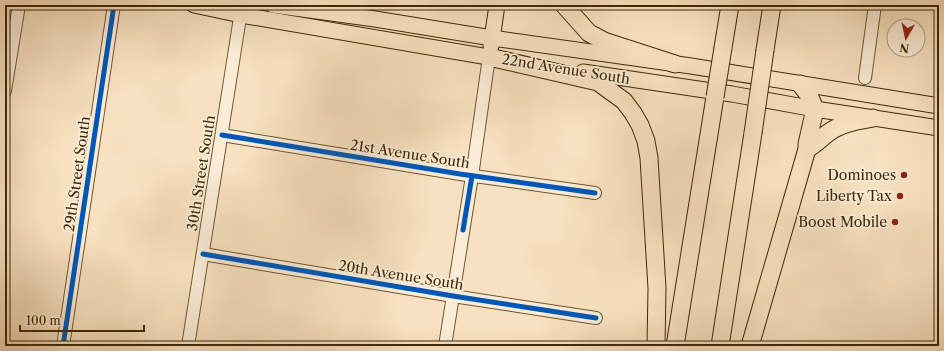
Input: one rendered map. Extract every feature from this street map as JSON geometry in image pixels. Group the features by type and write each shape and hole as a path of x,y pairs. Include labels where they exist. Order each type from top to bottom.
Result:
{"highway":[{"path":"564,5 589,33 604,41 675,64"},
{"path":"675,346 730,5"},
{"path":"720,346 772,5"},
{"path":"489,57 598,82 624,101 640,125 646,140 649,158 657,288 656,346"},
{"path":"750,346 807,149 815,109 809,95 800,84"},
{"path":"807,149 812,147 828,133 843,124 873,118"}],"main road":[{"name":"22nd Avenue South","path":"194,5 242,10 489,57 631,80 732,94 815,109 939,128"},
{"name":"22nd Avenue South","path":"273,5 675,64 939,106"},
{"path":"489,57 497,5"}],"street":[{"path":"5,91 19,5"},
{"name":"29th Street South","path":"63,346 114,5"},
{"path":"865,78 875,5"},
{"name":"30th Street South","path":"188,346 242,10"},
{"path":"445,346 489,57"},
{"name":"21st Avenue South","path":"222,135 472,176 595,193"},
{"name":"20th Avenue South","path":"203,254 453,296 596,318"}],"cycle path":[{"path":"63,346 114,5"},
{"path":"222,135 460,174 595,193"},
{"path":"463,230 472,176"},
{"path":"203,254 453,296 596,318"}],"place":[{"name":"Dominoes","path":"904,175"},
{"name":"Liberty Tax","path":"900,196"},
{"name":"Boost Mobile","path":"895,222"}]}
